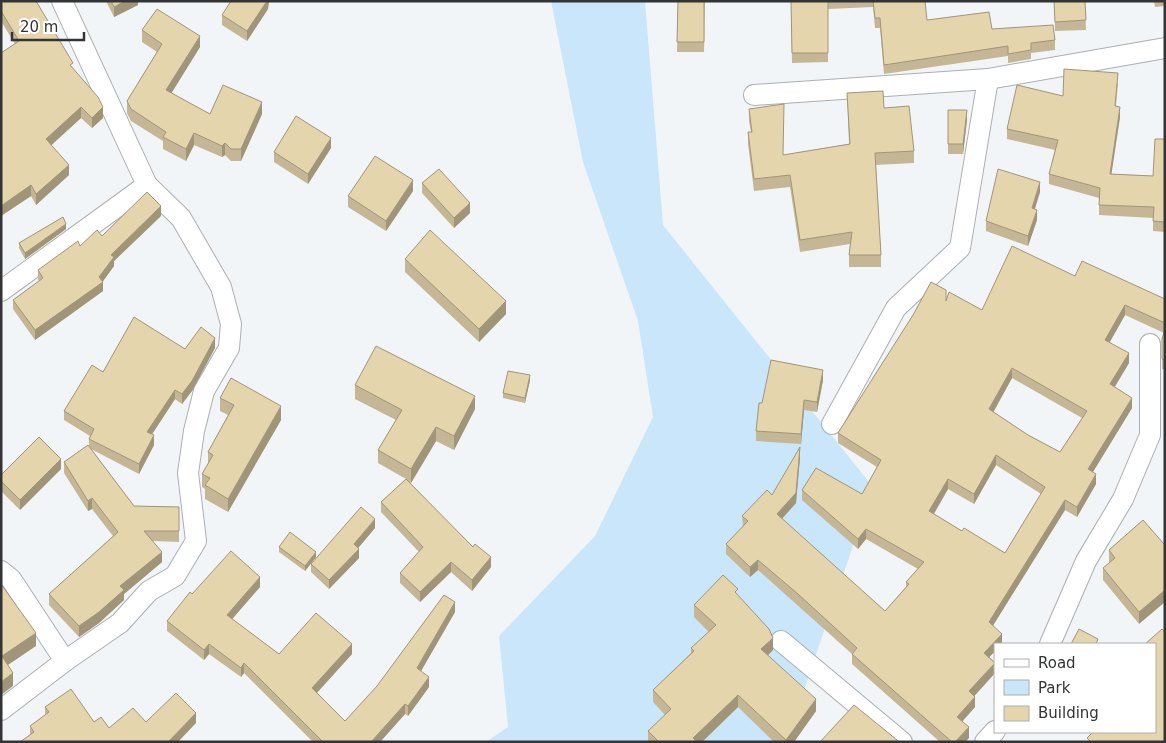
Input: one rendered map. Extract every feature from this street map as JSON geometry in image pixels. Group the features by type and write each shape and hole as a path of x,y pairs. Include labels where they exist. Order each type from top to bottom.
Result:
{"street":[{"path":"1,710 65,661 120,623 149,590 175,576 196,541 188,473 194,431 204,390 229,348 231,324 221,287 181,218 147,185 62,1"},
{"path":"754,95 988,79 1165,48"},
{"path":"832,424 896,308 960,248 988,79"},
{"path":"1,291 147,185"},
{"path":"1050,643 1086,561 1123,499 1150,435 1150,344"},
{"path":"1,571 11,579 65,661"},
{"path":"781,641 902,742"},
{"path":"985,742 994,732"}],"green space":[{"path":"551,1 645,1 663,225 873,487 790,731 778,742 486,742 508,727 499,636 595,536 653,417 638,321 583,162"}],"building":[{"path":"1,1 36,1 73,63 70,65 98,97 103,107 92,118 81,107 46,139 69,165 36,194 31,185 1,206 1,53 19,41 1,11"},
{"path":"111,1 125,1 114,7"},
{"path":"231,1 267,1 247,31 222,15"},
{"path":"678,1 704,1 704,42 677,42"},
{"path":"791,1 828,1 828,53 792,53"},
{"path":"873,1 925,1 927,20 989,12 992,29 1053,25 1055,40 1031,43 1031,50 1008,54 1008,46 884,65 880,18 875,18"},
{"path":"1054,1 1085,1 1086,20 1055,22"},
{"path":"157,9 200,36 166,90 210,114 223,85 262,102 241,149 231,149 225,143 222,146 194,133 186,149 163,137 166,132 131,109 127,101 162,44 142,30"},
{"path":"1064,69 1118,73 1115,106 1120,107 1110,174 1153,176 1155,139 1165,139 1165,222 1153,221 1154,207 1099,205 1100,188 1049,174 1058,140 1007,129 1017,85 1063,96"},
{"path":"883,91 884,108 909,106 914,151 875,153 881,255 849,255 852,232 800,240 790,175 754,179 748,132 752,132 749,109 784,104 783,155 850,144 847,93"},
{"path":"948,110 967,110 963,144 948,144"},
{"path":"296,116 331,138 308,174 274,152"},
{"path":"375,156 413,180 386,221 348,196"},
{"path":"439,169 470,203 454,218 422,183"},
{"path":"998,169 1040,182 1032,208 1037,210 1028,236 986,221"},
{"path":"147,192 161,206 111,255 114,257 99,277 103,282 35,330 13,300 43,278 38,270 78,241 80,246 97,230 102,236"},
{"path":"63,217 66,224 25,253 19,243"},
{"path":"430,230 506,301 479,329 405,259"},
{"path":"1012,246 1075,276 1082,261 1165,299 1165,323 1125,305 1105,340 1129,353 1110,384 1132,398 1088,469 1096,474 1077,507 1065,500 989,622 1002,634 984,653 994,664 969,691 975,697 957,717 969,727 955,742 952,742 852,654 857,648 798,594 758,560 750,567 726,544 748,521 742,516 767,490 772,495 800,447 796,493 777,514 885,611 909,584 906,582 924,562 866,529 858,539 802,490 816,468 862,494 881,460 838,433 913,315 931,282 946,290 946,301 949,292 982,310","holes":["1012,368 1087,411 1060,452 1028,435 989,409","996,455 1045,487 1005,553 964,528 962,531 929,511 948,479 974,494"]},
{"path":"134,317 185,349 201,327 215,338 192,381 182,394 175,390 147,432 154,435 139,464 89,439 94,429 64,411 92,365 103,372"},
{"path":"1165,329 1165,360 1162,359 1162,339"},
{"path":"376,346 475,396 454,436 436,427 411,469 378,450 402,410 355,385"},
{"path":"771,360 823,370 817,402 804,400 801,434 756,431 759,403 762,403"},
{"path":"508,371 530,375 525,398 503,393"},
{"path":"231,378 281,406 228,499 205,485 210,478 202,474 213,455 208,452 234,405 220,398"},
{"path":"39,437 61,459 20,500 1,481 1,475"},
{"path":"88,445 134,506 179,507 179,531 144,531 162,552 120,586 124,590 99,612 79,626 49,594 118,532 92,498 88,501 64,462"},
{"path":"406,479 473,547 475,544 491,557 472,580 451,562 420,592 400,573 423,547 381,502"},
{"path":"361,507 375,519 354,544 359,549 329,580 311,564"},
{"path":"1143,520 1164,544 1165,542 1165,590 1139,612 1103,568 1115,558 1109,550"},
{"path":"290,532 316,552 305,566 279,547"},
{"path":"231,551 260,577 227,615 279,654 316,613 352,644 312,688 345,721 377,686 444,595 455,602 417,668 429,677 408,706 405,704 371,742 323,742 244,663 241,668 209,644 204,650 167,621 190,592 192,594"},
{"path":"723,575 738,589 735,592 769,629 773,638 761,649 816,699 786,740 738,695 693,738 697,742 659,742 648,731 671,709 653,690 694,651 691,648 716,625 694,605"},
{"path":"1,584 36,633 2,656 13,673 1,682"},
{"path":"1079,629 1098,639 1096,643 1072,643"},
{"path":"1162,629 1165,632 1165,742 1091,742 1087,738 1092,733 1156,733 1156,643 1146,643"},
{"path":"71,689 94,722 101,717 109,728 133,708 146,722 176,693 196,713 168,742 20,742 34,732 30,726 49,712 45,707"},
{"path":"854,705 897,740 898,742 820,742"}]}
